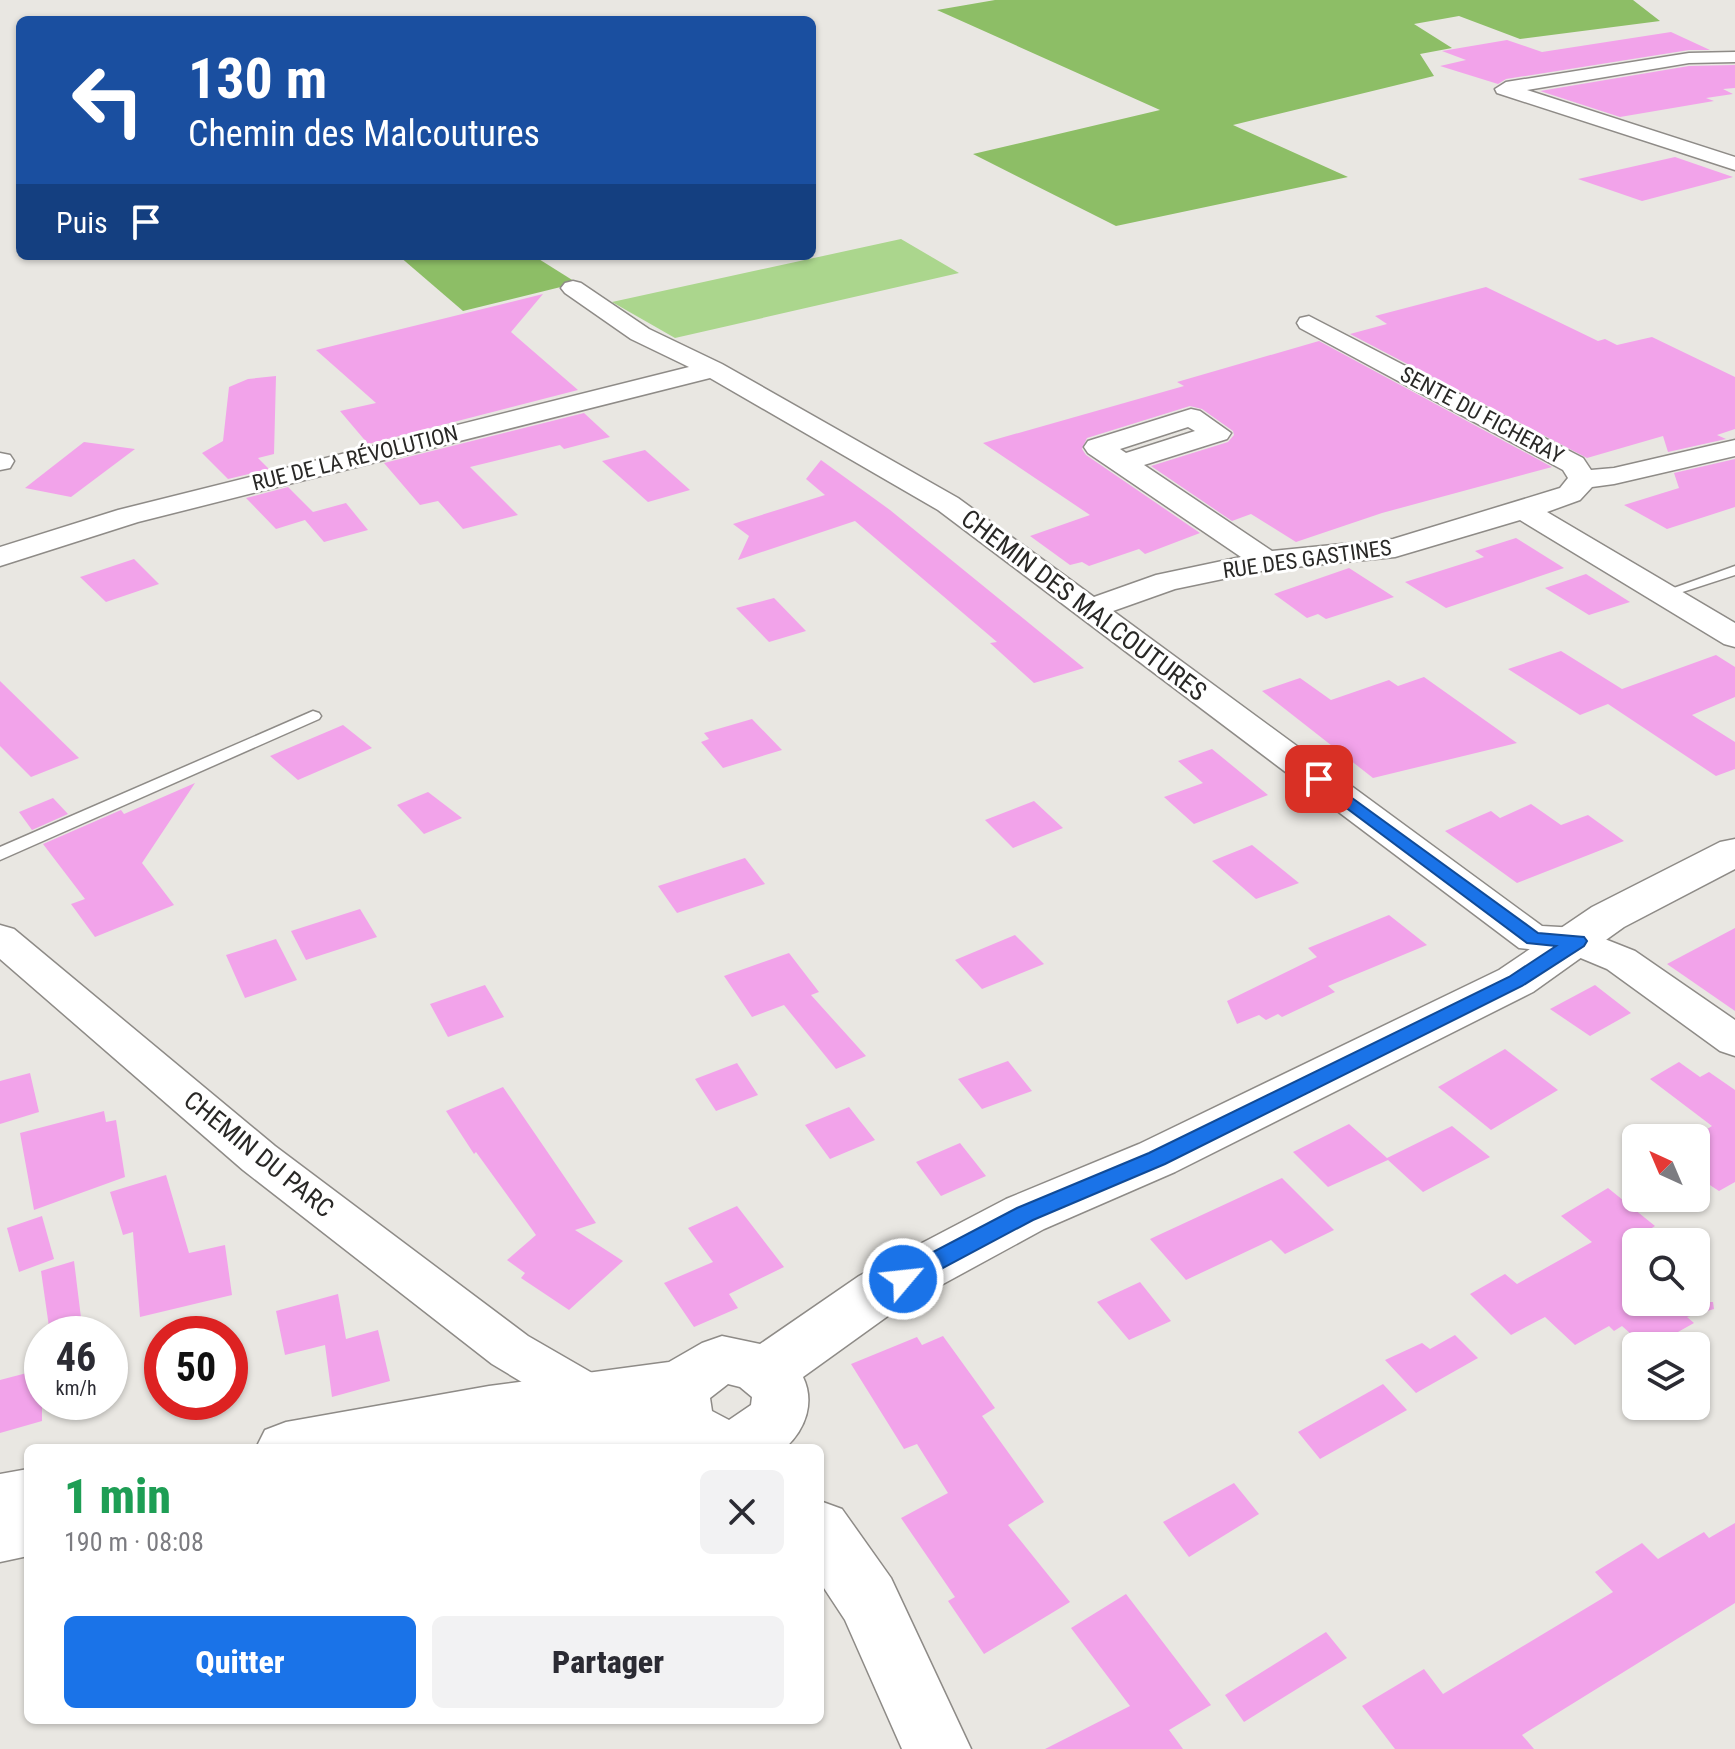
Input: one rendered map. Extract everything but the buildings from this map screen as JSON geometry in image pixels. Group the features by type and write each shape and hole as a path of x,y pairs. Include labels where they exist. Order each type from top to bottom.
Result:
{"main road":[{"path":"766,1371 879,1292 1025,1214 1157,1158 1516,981 1608,917 1735,852"},
{"path":"716,1444 700,1439 686,1407 694,1374 722,1360 738,1360 766,1371 776,1382 780,1394 774,1421 752,1444"},
{"path":"479,1430 588,1396 686,1407"},
{"path":"329,1444 479,1430 649,1424 686,1407"},
{"path":"0,1501 24,1497"},
{"path":"0,1534 24,1529"},
{"path":"824,1535 868,1599 937,1749"}],"street":[{"path":"1735,57 1689,58 1504,89 1735,164"},
{"name":"CHEMIN DES MALCOUTURES","path":"573,288 640,334 713,369 948,504 1533,939 1577,941"},
{"name":"SENTE DU FICHERAY","path":"1309,323 1573,464 1583,479 1570,494 1524,510"},
{"name":"RUE DE LA RÉVOLUTION","path":"0,557 143,512 713,369"},
{"path":"1583,479 1614,476 1735,448"},
{"path":"1122,463 1266,561"},
{"path":"1524,510 1735,637"},
{"name":"RUE DES GASTINES","path":"1090,609 1167,582 1266,561 1395,548 1524,510"},
{"name":"CHEMIN DU PARC","path":"0,938 259,1158 527,1359 588,1396"},
{"path":"1577,941 1621,960 1735,1041"},
{"path":"479,1430 527,1359"}],"lane":[{"path":"1664,594 1735,570"},
{"path":"0,854 313,716"}],"green space":[{"path":"995,0 1633,0 1660,21 1520,39 1459,16 1414,24 1452,48 1420,54 1434,76 1233,125 1348,177 1116,226 973,154 1160,110 937,10"},
{"path":"901,239 959,273 675,338 612,302 816,260"},
{"path":"404,260 540,260 577,283 463,311"}],"route":[{"path":"903,1279 1025,1214 1157,1158 1516,981 1577,941 1533,939 1319,779"}]}
